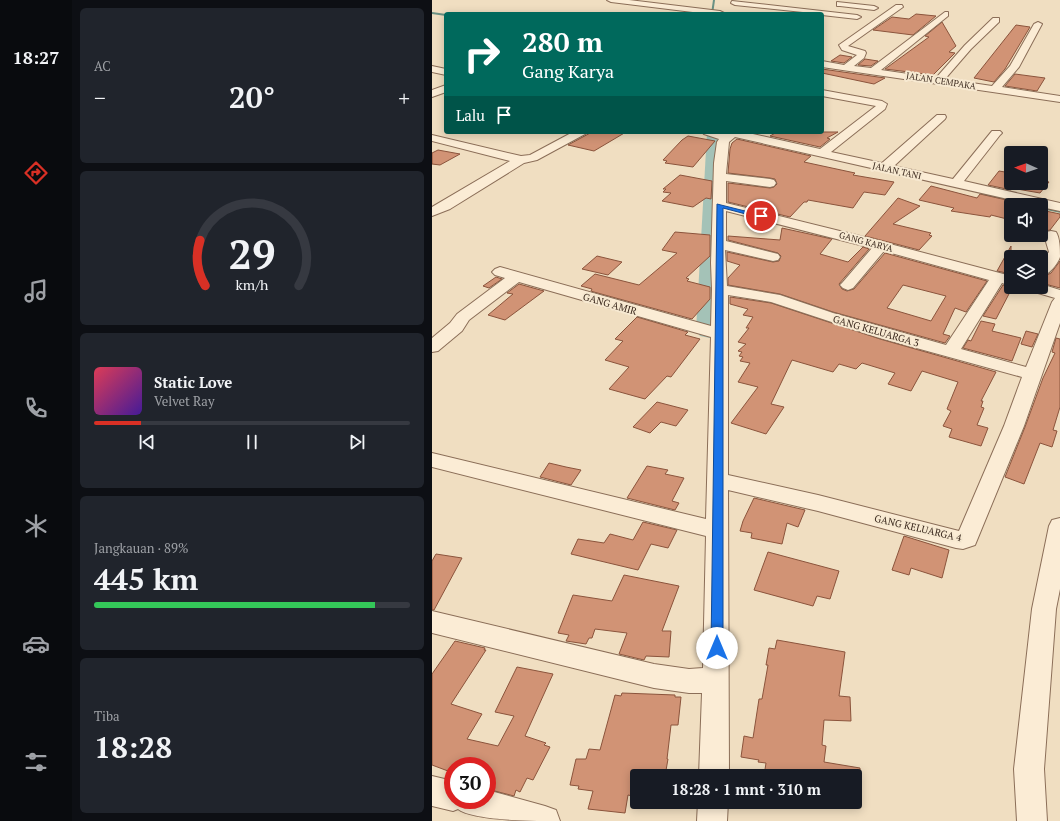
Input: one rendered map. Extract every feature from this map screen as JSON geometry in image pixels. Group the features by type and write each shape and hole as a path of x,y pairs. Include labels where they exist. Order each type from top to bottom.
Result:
{"street":[{"path":"611,0 720,10 738,1 820,12"},
{"path":"831,3 874,8"},
{"path":"847,67 862,55 862,53 845,48 843,45 899,7"},
{"path":"824,13 857,17"},
{"path":"874,71 945,14"},
{"path":"938,80 968,47 996,20"},
{"path":"995,89 1014,67 1038,24"},
{"name":"JALAN CEMPAKA","path":"824,64 1060,99"},
{"path":"432,69 444,72"},
{"path":"432,94 444,89"},
{"path":"822,153 881,107 882,104 824,93"},
{"path":"884,168 941,117"},
{"path":"432,212 445,206 521,160 533,158 577,134"},
{"path":"764,140 772,134"},
{"path":"955,184 996,134"},
{"path":"713,769 703,680 717,663 709,528 719,480 720,177 722,145 730,135"},
{"name":"JALAN TANI","path":"730,135 764,140 1060,207"},
{"path":"432,138 521,160"},
{"path":"720,177 770,183"},
{"name":"GANG KARYA","path":"720,206 881,246 1004,279"},
{"path":"1048,263 1056,252 1051,235"},
{"path":"719,244 773,257"},
{"path":"848,285 881,246"},
{"name":"GANG AMIR","path":"500,272 720,334"},
{"path":"432,347 456,327 463,317 516,277"},
{"path":"951,351 1004,279"},
{"name":"GANG KELUARGA 3","path":"720,289 774,298 849,323 1032,374"},
{"path":"1048,291 1060,295"},
{"path":"1032,374 1060,302"},
{"name":"GANG KELUARGA 4","path":"719,480 818,502 956,539 967,539 1014,426 1032,374"},
{"path":"432,460 601,503 709,528"},
{"path":"1032,821 1029,769 1044,609 1060,526"},
{"path":"432,622 654,676 703,680"},
{"path":"432,791 444,794"},
{"path":"496,807 545,821"},
{"path":"712,821 713,809"}],"building":[{"path":"916,14 936,16 913,35 873,30 892,17 909,19"},
{"path":"942,22 956,46 949,52 955,53 933,75 885,69 929,37 925,36"},
{"path":"1016,25 1030,27 1005,69 994,82 974,78"},
{"path":"840,55 852,57 844,63 831,61"},
{"path":"865,59 878,61 871,66 858,65"},
{"path":"824,69 885,78 874,84 824,73"},
{"path":"1015,74 1045,78 1037,91 1005,86"},
{"path":"824,132 838,132 827,138 830,139 820,147 770,136 774,134 824,134"},
{"path":"588,134 623,134 594,151 568,145"},
{"path":"688,136 715,141 693,167 665,163 667,161 663,160 682,140"},
{"path":"737,139 811,156 804,162 855,173 853,175 894,182 885,195 864,192 853,208 808,200 807,202 804,202 790,217 728,202 728,183 770,188 777,184 775,179 728,173 730,149 732,143"},
{"path":"438,150 460,154 440,165 432,164 432,153"},
{"path":"999,171 1004,172 1004,188 988,185"},
{"path":"680,175 712,181 711,199 706,198 693,207 662,201 671,193 663,192 666,189 663,189"},
{"path":"931,186 977,198 980,194 1004,199 1004,218 991,215 990,217 951,211 954,208 919,200"},
{"path":"1023,190 1042,190 1040,193"},
{"path":"898,198 920,206 893,224 931,233 929,235 932,236 919,250 865,236"},
{"path":"1048,211 1060,214 1060,217 1050,230 1048,230"},
{"path":"782,228 832,239 820,254 848,262 863,247 869,249 839,284 842,289 847,291 854,289 885,253 987,281 966,312 955,308 943,334 950,336 945,343 833,312 780,294 728,285 728,278 740,265 727,261 727,252 773,262 779,261 781,256 778,253 728,240 728,236 780,240","holes":["903,285 946,296 931,321 887,308"]},
{"path":"675,232 710,235 710,256 686,278 689,279 687,281 710,287 710,299 692,319 594,292 591,291 592,289 581,286 595,274 639,285 677,253 662,250"},
{"path":"597,256 622,262 608,275 582,269"},
{"path":"1004,258 1004,272 997,271"},
{"path":"1060,261 1060,288 1048,285 1048,274 1051,273"},
{"path":"496,277 502,279 489,288 483,286"},
{"path":"519,284 544,291 505,320 488,315 513,294 507,293"},
{"path":"1004,285 1004,294 1009,294 996,319 983,316"},
{"path":"730,297 771,303 880,339 996,372 981,401 983,401 981,407 984,408 977,425 988,428 981,446 949,437 952,429 943,426 951,411 947,409 958,382 922,371 911,391 888,384 895,373 862,363 856,369 839,364 833,372 792,360 771,404 784,407 766,434 731,423 758,387 738,382 750,363 740,361 743,357 739,356 742,352 738,351 746,344 738,342 749,328 746,328 753,317 743,315 748,309 730,304"},
{"path":"637,317 688,332 685,335 700,339 671,377 667,376 645,399 609,389 629,367 605,360 623,341 615,339"},
{"path":"981,321 995,324 992,331 1021,338 1012,361 963,348 968,340 971,341"},
{"path":"1026,331 1038,334 1032,347 1021,344"},
{"path":"1056,338 1060,339 1060,407 1053,430 1057,431 1052,447 1040,443 1024,484 1005,477 1043,378 1055,353 1052,352"},
{"path":"657,402 688,410 676,426 661,422 650,433 633,427"},
{"path":"549,463 581,470 571,485 540,477"},
{"path":"647,466 668,470 665,474 684,478 672,501 679,503 675,510 627,498"},
{"path":"754,498 805,510 798,527 787,523 782,544 751,538 752,533 740,531"},
{"path":"643,522 677,530 668,548 651,544 638,570 571,554 578,539 604,543 610,534 633,540"},
{"path":"904,536 949,550 942,578 911,568 909,575 892,570"},
{"path":"768,552 839,571 830,599 817,596 813,606 754,590"},
{"path":"436,554 462,558 434,610 432,610 432,561"},
{"path":"624,575 679,586 662,631 671,631 669,657 646,656 644,660 619,654 627,633 595,629 592,638 589,638 586,644 566,641 569,635 558,633 573,595 612,601"},
{"path":"777,640 845,652 839,696 850,697 851,721 824,720 822,745 826,746 824,762 860,769 765,769 766,763 758,762 759,760 741,757 744,736 753,738 759,699 762,699 768,665 766,665 769,648 775,649"},
{"path":"455,641 485,648 484,650 486,650 451,704 482,714 467,739 498,746 514,716 495,712 517,667 553,674 525,736 546,743 544,745 550,747 533,780 527,778 520,792 516,790 514,796 496,791 496,757 444,757 444,770 432,765 432,674"},
{"path":"622,693 675,695 675,697 681,697 678,725 671,725 666,769 630,769 630,795 628,795 625,813 588,809 593,791 578,789 579,786 570,785 576,759 586,759 589,749 600,750 615,695 621,696"}],"waterway":[{"path":"712,12 714,0"},
{"path":"432,13 444,15"},
{"path":"710,330 716,134"},
{"path":"882,170 909,176"},
{"path":"985,194 1004,198"},
{"path":"1048,208 1060,211"}],"route":[{"path":"717,648 720,334 720,289 718,263 719,210 720,206 761,216"}]}
